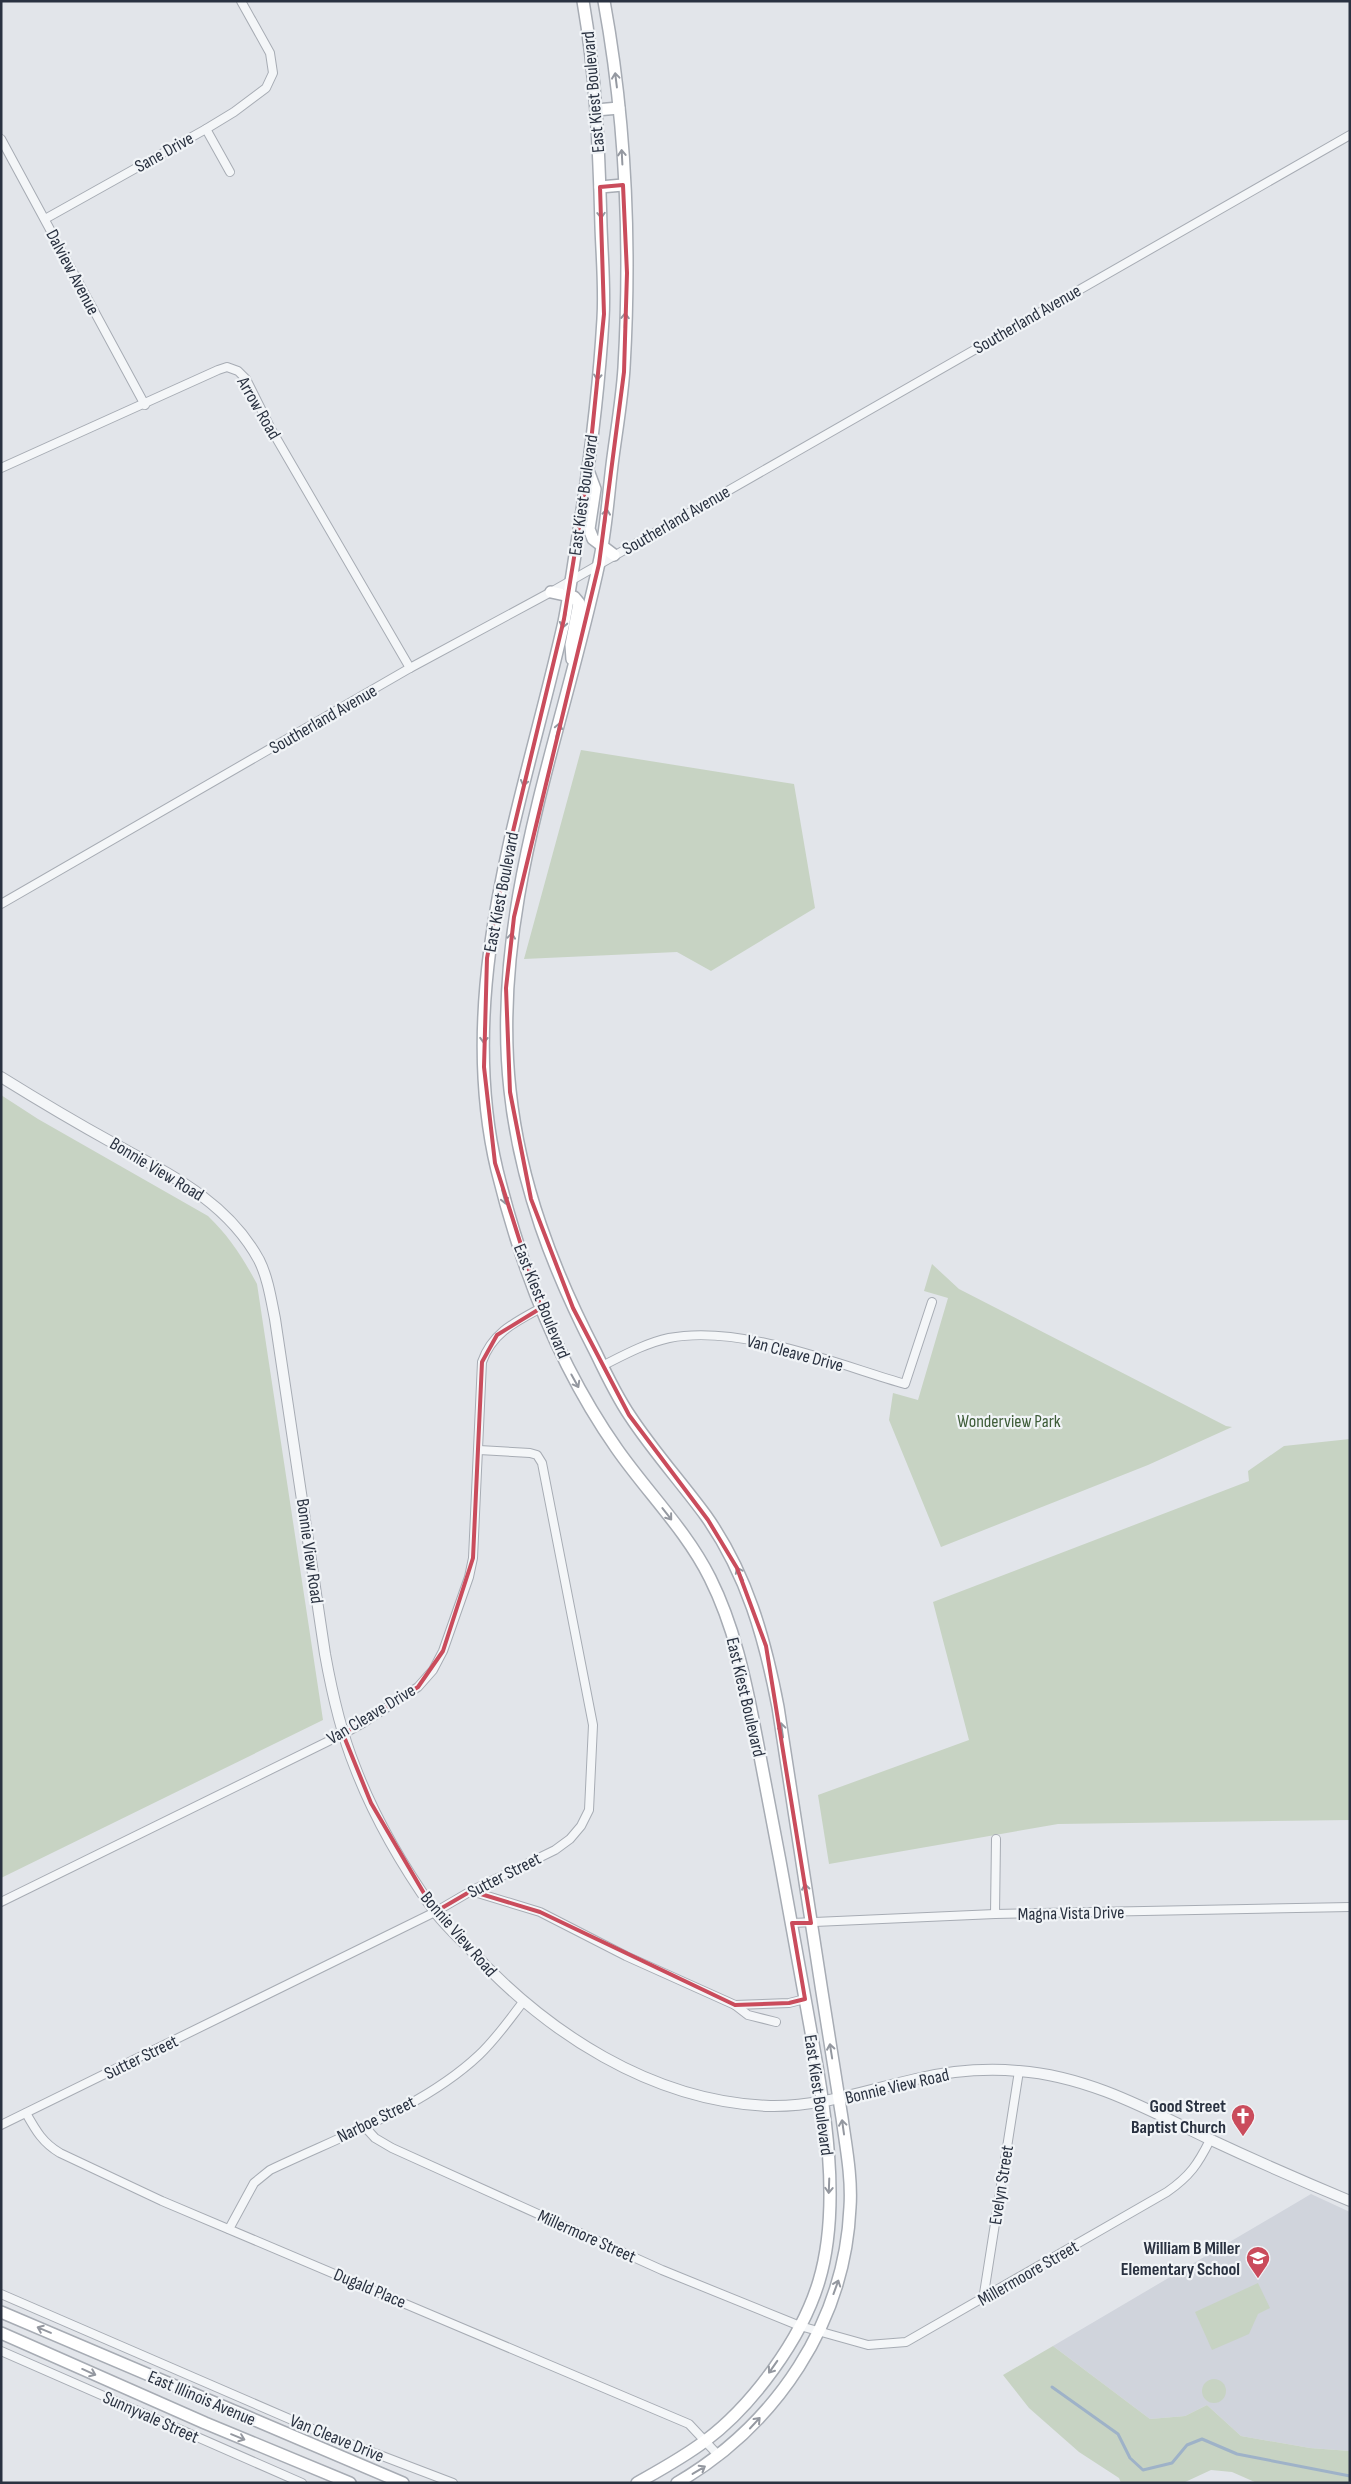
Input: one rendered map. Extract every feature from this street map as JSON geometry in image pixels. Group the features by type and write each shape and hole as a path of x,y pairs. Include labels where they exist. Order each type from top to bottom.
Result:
{"main road":[{"name":"East Kiest Boulevard","path":"583,1 590,40 596,110 604,314 588,472 571,580 491,927 486,988 484,1067 495,1163 511,1223 540,1308 574,1380 615,1447 687,1540 709,1577 724,1610 743,1670 792,1923 829,2160 827,2238 819,2282 800,2326 756,2392 729,2421 706,2440 637,2483"},
{"name":"East Kiest Boulevard","path":"604,1 611,38 619,108 627,273 624,372 599,564 524,866 514,917 506,988 506,1033 510,1092 531,1200 573,1308 629,1415 708,1520 737,1568 750,1597 766,1646 777,1702 839,2100 847,2154 850,2206 847,2247 840,2274 818,2333 795,2374 743,2435 719,2456 677,2483"},
{"path":"590,40 611,38"},
{"path":"596,110 619,108"},
{"path":"600,187 623,185"},
{"path":"588,472 595,488 589,529 593,539 614,555"},
{"path":"551,592 574,597 579,603 571,645 573,669"},
{"path":"486,988 506,988"},
{"name":"East Illinois Avenue","path":"1,2312 403,2483"},
{"name":"East Illinois Avenue","path":"1,2333 205,2423 350,2483"},
{"path":"205,2423 214,2402"}],"street":[{"name":"Sane Drive","path":"45,220 206,129 234,112 266,88 272,73 270,53 240,1"},
{"path":"206,129 230,172"},
{"name":"Southerland Avenue","path":"1,904 410,668 551,592 1350,136"},
{"name":"Dalview Avenue","path":"1,139 145,405"},
{"name":"Arrow Road","path":"1,468 145,405 218,370 227,367 238,370 246,379 289,461 410,668"},
{"name":"Bonnie View Road","path":"1,1077 63,1115 196,1190 234,1224 259,1261 267,1280 276,1318 333,1699 355,1768 375,1811 405,1866 435,1912 494,1976 523,2002 569,2036 609,2060 673,2088 704,2097 738,2103 770,2106 839,2100 937,2074 983,2070 1019,2071 1058,2076 1102,2089 1210,2140 1350,2201"},
{"name":"Van Cleave Drive","path":"602,1366 642,1346 670,1338 701,1335 734,1336 761,1342 905,1384 932,1302"},
{"name":"Van Cleave Drive","path":"1,1902 343,1734 379,1714 418,1687 433,1670 470,1577 479,1450 482,1362 486,1349 507,1326 540,1308"},
{"name":"Sutter Street","path":"1,2126 435,1912 471,1891 555,1850 570,1839 581,1826 589,1810 592,1794 594,1744 590,1706 540,1458 530,1453 479,1450"},
{"path":"995,1914 996,1839"},
{"path":"471,1891 540,1912 626,1956 735,2005 748,2015 776,2022"},
{"name":"Magna Vista Drive","path":"792,1923 995,1914 1350,1907"},
{"path":"735,2005 789,2003 804,1999"},
{"name":"Narboe Street","path":"229,2229 254,2184 270,2170 412,2102 455,2074 479,2055 501,2032 523,2002"},
{"name":"Evelyn Street","path":"983,2300 1019,2071"},
{"name":"Dugald Place","path":"26,2114 39,2136 54,2150 162,2201 689,2424 719,2456"},
{"name":"Millermore Street","path":"364,2126 375,2138 392,2148 662,2270 818,2333"},
{"name":"Millermoore Street","path":"818,2333 868,2345 906,2342 983,2300 1184,2180 1198,2165 1210,2140"},
{"name":"Van Cleave Drive","path":"1,2294 322,2433 453,2483"},
{"name":"Sunnyvale Street","path":"1,2351 302,2483"}],"highlighted area":[{"path":"623,185 627,273 624,372 599,564 514,917 506,988 510,1092 531,1199 573,1308 629,1415 708,1520 737,1568 766,1646 811,1923 792,1923 805,1999 789,2003 735,2005 540,1912 471,1891 435,1912 371,1803 343,1734 418,1687 443,1651 473,1558 482,1362 497,1335 541,1308 495,1163 484,1067 487,958 503,873 564,619 588,472 604,314 600,187"}],"shaded area":[{"name":"William B Miller Elementary School","path":"1311,2194 1350,2212 1350,2451 1310,2448 1241,2436 1207,2405 1185,2416 1150,2419 1053,2346"}],"green space":[{"path":"581,750 794,784 815,908 711,971 677,952 524,959"},
{"path":"1,1095 38,1119 208,1216 223,1231 257,1284 323,1720 1,1878"},
{"name":"Wonderview Park","path":"932,1264 959,1289 1226,1426 1232,1427 1148,1465 941,1547 889,1420 893,1393 918,1400 948,1298 924,1291"},
{"path":"1350,1439 1350,1820 1058,1824 829,1864 818,1795 969,1740 933,1602 1249,1481 1248,1471 1284,1446"},
{"path":"1258,2283 1270,2308 1258,2314 1249,2334 1212,2350 1195,2312"},
{"path":"1053,2346 1150,2419 1185,2416 1207,2405 1241,2436 1310,2448 1350,2451 1350,2483 1257,2483 1232,2472 1211,2470 1183,2483 1121,2483 1119,2478 1079,2452 1029,2408 1003,2375"},
{"path":"1214,2379 1222,2383 1226,2391 1222,2399 1214,2403 1206,2399 1202,2391 1206,2383"}],"waterway":[{"path":"1052,2387 1118,2434 1130,2458 1143,2470 1172,2463 1187,2445 1202,2439 1237,2454 1350,2476"}],"place":[{"name":"Good Street Baptist Church","path":"1243,2137"},
{"name":"William B Miller Elementary School","path":"1258,2279"}]}
